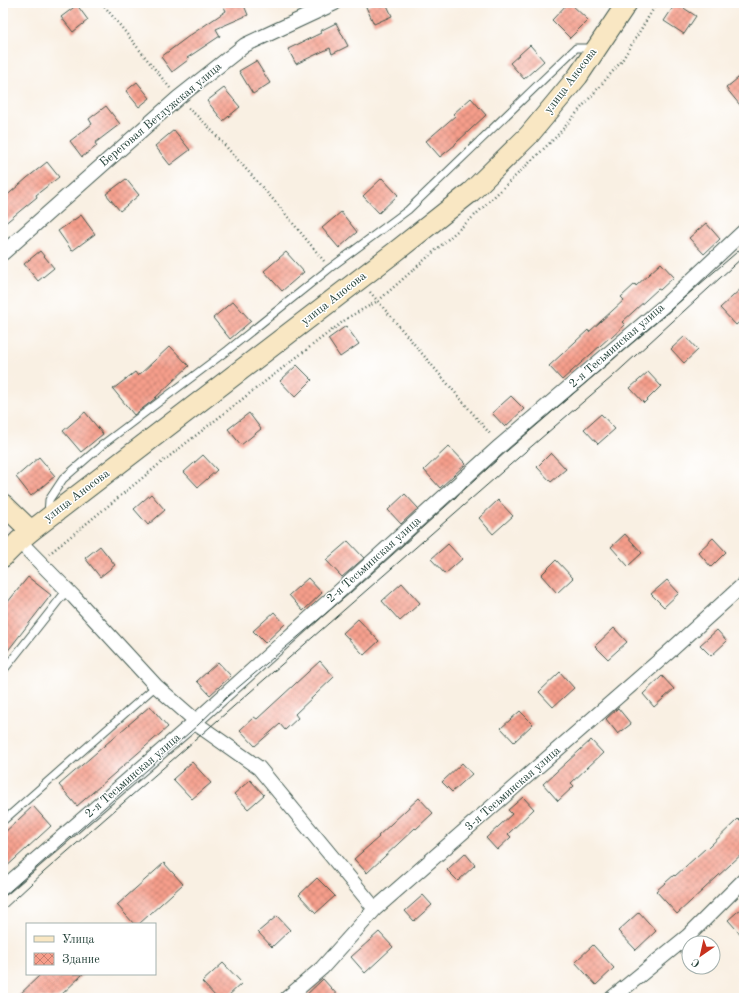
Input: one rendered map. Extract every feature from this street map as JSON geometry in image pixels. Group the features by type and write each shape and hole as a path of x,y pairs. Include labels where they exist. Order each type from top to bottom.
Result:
{"main road":[{"name":"улица Аносова","path":"3,557 25,536 48,518 359,280 476,187 529,135 578,76 627,3"},
{"path":"3,504 25,536"}],"street":[{"name":"Береговая Ветлужская улица","path":"3,252 178,98 245,45 335,3"},
{"name":"2-я Тесьминская улица","path":"3,888 201,726 500,446 663,307 744,231"},
{"path":"25,536 67,590 156,686 201,726 259,768 375,909"},
{"name":"3-я Тесьминская улица","path":"287,998 322,968 375,909 669,652 744,584"},
{"path":"612,998 688,936 744,880"}],"lane":[{"path":"48,518 48,500 63,479 102,445 228,350 330,268 408,210 576,48 596,49"},
{"path":"3,671 67,590"},
{"path":"3,821 156,686"}],"path":[{"path":"102,3 178,98 205,123 278,205 330,268"},
{"path":"359,280 500,446"}],"building":[{"path":"222,3 243,3 248,15 216,29 220,36 187,58 188,60 172,72 161,57 226,11"},
{"path":"375,3 386,3 392,16 374,24 366,7"},
{"path":"568,3 570,3 588,20 570,38 552,20"},
{"path":"676,3 696,16 684,34 664,21"},
{"path":"77,5 88,20 73,32 61,17"},
{"path":"336,23 348,46 332,54 330,48 296,64 288,49 321,33 320,31"},
{"path":"530,45 544,61 524,79 510,63"},
{"path":"256,61 270,83 253,94 239,71"},
{"path":"744,73 744,110 726,88"},
{"path":"137,82 150,98 139,107 126,91"},
{"path":"224,88 240,107 223,121 207,101"},
{"path":"471,98 486,115 455,145 440,157 426,141 455,116 453,114"},
{"path":"106,106 120,124 95,143 97,146 82,157 70,141 92,124 89,119"},
{"path":"174,130 190,150 170,165 155,146"},
{"path":"47,162 59,177 36,195 37,197 3,225 3,199"},
{"path":"382,178 398,195 379,213 363,196"},
{"path":"126,179 139,195 120,211 106,194"},
{"path":"341,212 357,232 339,248 322,228"},
{"path":"81,215 95,234 72,251 58,231"},
{"path":"706,223 720,239 704,254 689,238"},
{"path":"40,251 54,268 38,281 24,264"},
{"path":"286,252 304,272 282,291 264,271"},
{"path":"661,263 674,277 660,290 658,289 622,322 625,325 611,338 610,337 562,380 549,366 588,330 589,332 624,300 621,297 635,284 636,286"},
{"path":"744,286 744,318 736,325 720,308"},
{"path":"233,301 251,321 230,339 213,318"},
{"path":"346,326 359,344 340,357 328,339"},
{"path":"685,336 698,350 684,363 671,349"},
{"path":"170,346 189,366 156,398 134,415 113,389 135,372 138,376"},
{"path":"297,365 312,380 295,397 280,381"},
{"path":"648,372 661,386 644,403 630,388"},
{"path":"511,396 524,409 505,427 492,413"},
{"path":"85,412 103,434 81,452 63,431"},
{"path":"249,413 261,429 241,445 228,429"},
{"path":"601,414 615,429 598,444 584,429"},
{"path":"449,446 466,464 440,488 424,470"},
{"path":"551,453 566,469 551,482 537,467"},
{"path":"203,455 217,470 198,487 184,472"},
{"path":"39,457 55,476 31,496 16,477"},
{"path":"151,494 165,510 148,525 134,509"},
{"path":"405,494 418,508 401,524 388,510"},
{"path":"498,500 513,516 493,534 479,518"},
{"path":"625,534 642,553 628,566 611,547"},
{"path":"713,538 726,552 711,567 698,552"},
{"path":"348,541 364,558 342,577 326,560"},
{"path":"448,544 462,559 445,574 431,559"},
{"path":"100,546 115,565 100,577 85,558"},
{"path":"556,560 573,578 557,593 541,575"},
{"path":"28,577 51,595 3,657 3,608"},
{"path":"308,578 322,593 303,611 289,595"},
{"path":"667,580 679,593 664,607 651,594"},
{"path":"402,583 420,603 400,621 382,601"},
{"path":"274,612 285,624 265,643 253,631"},
{"path":"358,619 379,641 364,655 343,633"},
{"path":"614,628 627,642 608,659 595,646"},
{"path":"717,630 727,641 711,656 700,645"},
{"path":"320,661 334,677 295,714 298,718 285,730 280,724 255,746 240,730 254,717 257,719"},
{"path":"218,662 231,676 210,695 197,681"},
{"path":"560,672 574,688 553,707 539,692"},
{"path":"662,676 674,689 654,707 643,694"},
{"path":"150,706 168,727 77,806 59,785"},
{"path":"618,708 631,724 618,734 606,719"},
{"path":"520,711 533,724 514,742 501,728"},
{"path":"591,740 603,753 571,783 574,786 558,801 543,784"},
{"path":"192,762 211,783 192,799 173,779"},
{"path":"462,763 472,774 452,792 442,782"},
{"path":"250,780 264,795 248,809 234,794"},
{"path":"523,797 534,809 508,834 511,837 497,850 486,838 512,814 508,810"},
{"path":"419,798 433,813 367,873 354,859"},
{"path":"33,806 51,826 3,870 3,834"},
{"path":"738,819 744,825 744,852 677,914 656,891 706,848 707,849"},
{"path":"465,853 475,865 458,881 447,870"},
{"path":"164,863 183,884 140,923 133,923 117,905"},
{"path":"317,878 335,896 316,913 299,895"},
{"path":"423,895 432,905 414,921 405,911"},
{"path":"744,906 744,938 728,920"},
{"path":"639,912 656,931 636,950 618,931"},
{"path":"277,916 290,930 272,947 258,932"},
{"path":"379,932 393,947 365,973 351,957"},
{"path":"593,945 614,968 596,985 575,962"},
{"path":"223,963 242,983 226,998 217,998 202,982"},
{"path":"40,975 82,975 58,998 16,998"},
{"path":"323,979 340,998 303,998"}],"tram line":[{"path":"3,897 198,725 228,696 350,593 508,450 744,246"},
{"path":"3,910 44,872 612,377 744,256"}]}
